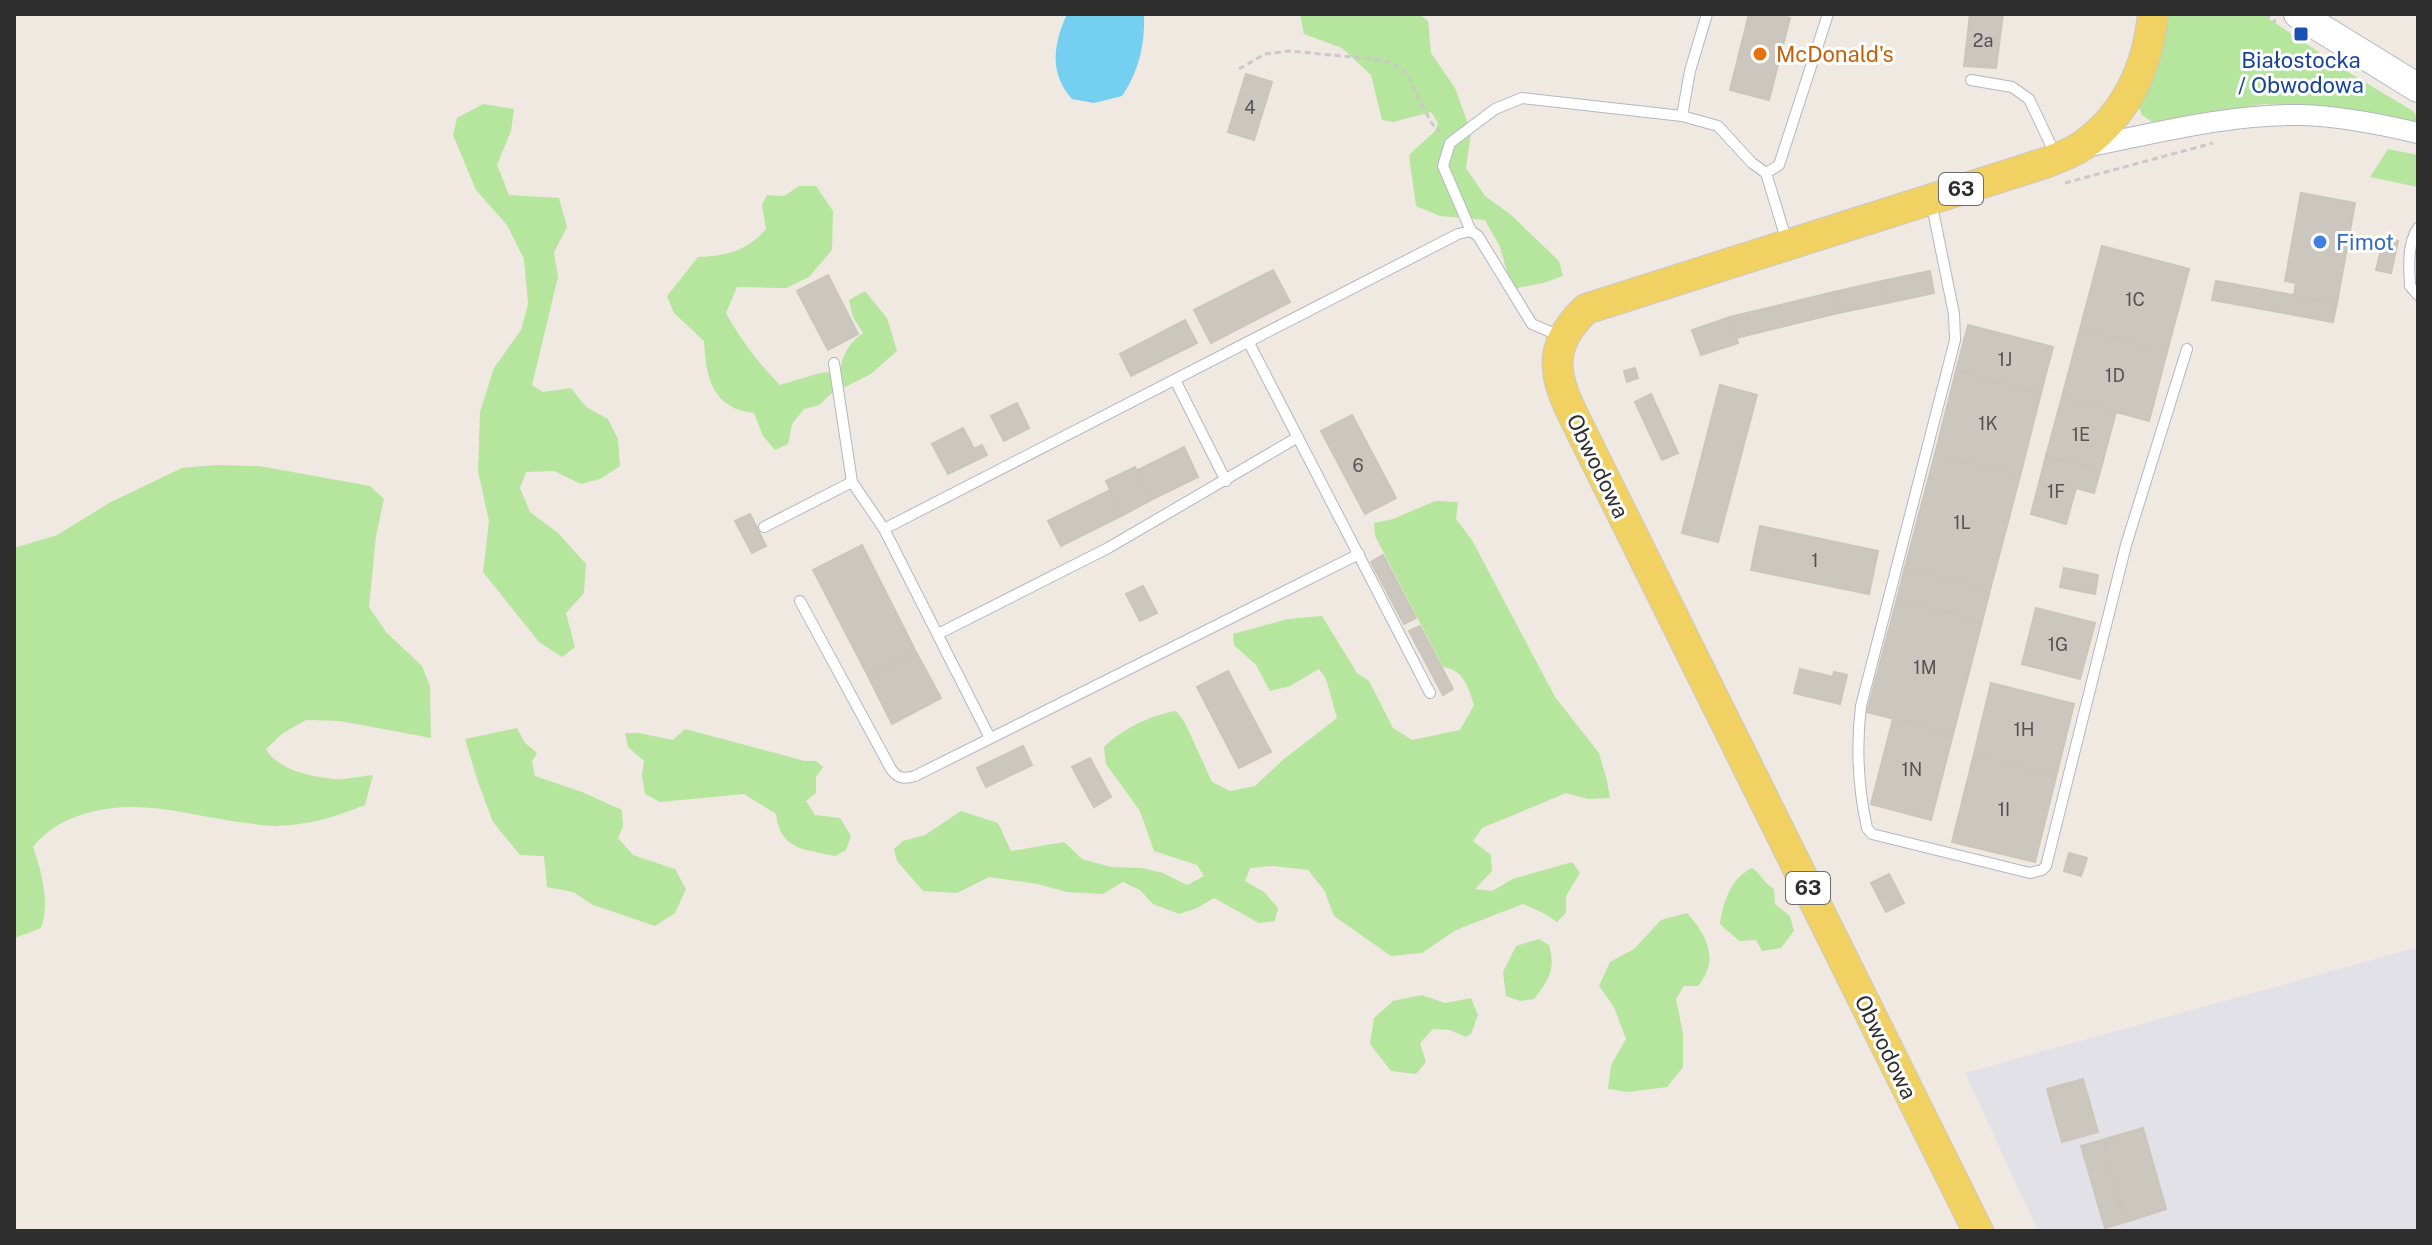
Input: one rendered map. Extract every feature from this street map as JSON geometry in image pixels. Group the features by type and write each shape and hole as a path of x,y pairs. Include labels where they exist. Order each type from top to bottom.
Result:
{"main road":[{"name":"63","path":"1562,337 1586,309 1931,199 2064,164 2120,110 2136,83 2147,50 2153,14"},
{"name":"Obwodowa","path":"1562,337 1556,371 1564,397 1978,1231"}],"street":[{"path":"2298,14 2418,88"},
{"path":"2064,164 2210,123 2301,115 2385,125 2418,133"}],"lane":[{"path":"1682,116 1690,71 1707,14"},
{"path":"1766,173 1779,165 1828,14"},
{"path":"1971,80 2012,87 2029,99 2064,164"},
{"path":"1562,337 1532,324 1495,261 1471,231 1443,166 1450,143 1495,109 1522,98 1682,116 1718,126 1752,163 1766,173 1788,244"},
{"path":"1931,199 1954,314 1955,340 1861,706 1858,778 1867,828 1872,834 2030,873 2046,866 2126,545 2187,349"},
{"path":"2418,228 2409,259 2410,286 2418,295"},
{"path":"884,529 1446,240 1471,231"},
{"path":"1249,343 1430,693"},
{"path":"834,363 852,482 884,529 990,738"},
{"path":"1175,380 1226,481"},
{"path":"938,634 1108,548 1298,437"},
{"path":"764,527 852,482"},
{"path":"800,601 896,776 905,779 1359,554"}],"path":[{"path":"1239,69 1265,54 1289,51 1392,63 1408,74 1433,125 1450,143"},
{"path":"2064,164 2214,143"}],"shaded area":[{"path":"2418,947 2418,1231 2038,1231 1965,1073"}],"green space":[{"path":"1300,14 1419,14 1428,21 1431,53 1455,88 1471,132 1466,168 1485,196 1510,214 1559,261 1563,276 1512,289 1500,247 1485,220 1440,216 1416,206 1409,155 1435,131 1438,123 1431,112 1393,122 1382,120 1371,75 1342,48 1304,34"},
{"path":"2166,14 2262,14 2413,111 2418,122 2352,110 2265,104 2152,122 2142,115 2138,105"},
{"path":"483,104 514,109 511,131 497,165 509,195 559,198 567,227 554,252 558,277 532,385 543,392 571,388 586,407 608,419 618,439 620,466 600,479 581,484 554,471 526,472 520,488 530,512 558,533 586,564 584,593 566,613 575,647 562,657 539,642 483,572 489,521 478,471 480,412 494,368 521,330 528,304 524,259 507,225 476,190 453,135 457,118"},
{"path":"2388,149 2418,155 2418,187 2370,177"},
{"path":"799,186 816,186 833,211 832,250 809,277 786,288 737,287 726,313 757,360 780,385 820,373 841,371 847,349 863,333 853,317 849,300 865,291 887,318 897,351 871,374 831,394 819,405 804,409 792,424 788,444 775,450 763,436 754,413 740,410 720,398 710,379 704,341 674,313 667,296 698,257 735,251 751,243 766,229 762,205 767,195 784,196"},
{"path":"259,466 370,486 384,499 376,536 369,607 386,632 422,666 430,686 431,738 340,721 306,720 283,733 266,749 287,767 334,779 373,775 365,805 311,822 268,826 133,807 95,811 68,820 53,828 33,847 44,888 44,918 41,928 15,938 14,942 14,548 57,535 111,502 182,468"},
{"path":"1435,501 1458,502 1456,519 1472,540 1555,697 1599,753 1610,798 1588,799 1566,793 1482,828 1473,841 1491,855 1492,871 1475,889 1492,891 1513,879 1572,862 1580,873 1566,896 1566,913 1557,922 1523,904 1456,930 1422,953 1391,956 1334,916 1324,890 1308,870 1273,866 1250,868 1245,881 1264,892 1278,908 1275,921 1259,923 1214,898 1179,914 1153,904 1140,890 1123,882 1103,894 1067,892 989,877 957,893 923,891 897,861 894,849 903,841 925,835 961,811 998,823 1011,851 1064,842 1082,859 1111,867 1142,868 1163,873 1187,885 1204,876 1197,865 1154,851 1140,811 1106,764 1104,747 1137,724 1176,711 1185,723 1212,782 1230,791 1255,786 1337,718 1326,679 1319,669 1290,686 1270,691 1256,665 1234,645 1233,634 1288,619 1322,616 1357,673 1369,681 1393,728 1412,740 1460,730 1474,705 1467,686 1456,672 1443,667 1375,536 1374,523 1393,519"},
{"path":"517,728 525,743 537,753 532,762 535,776 622,810 623,827 618,838 633,855 675,869 686,889 675,913 655,926 593,905 573,892 547,887 544,856 520,855 493,822 465,739"},
{"path":"685,729 805,761 816,761 823,767 816,777 816,793 806,801 815,815 840,818 851,836 846,850 835,856 795,846 783,835 776,814 744,794 660,802 645,794 642,775 644,761 628,747 625,733 673,740"},
{"path":"1752,868 1774,889 1775,904 1790,916 1794,931 1781,948 1762,951 1756,940 1739,941 1720,924 1729,892 1739,878"},
{"path":"1687,913 1705,939 1709,957 1705,976 1698,986 1684,986 1676,999 1683,1034 1683,1067 1667,1087 1628,1092 1608,1089 1611,1065 1626,1039 1614,1007 1599,986 1610,962 1634,949 1661,920"},
{"path":"1539,939 1549,945 1551,954 1547,980 1534,999 1520,1001 1506,996 1503,972 1516,946"},
{"path":"1422,995 1445,1003 1471,998 1478,1015 1471,1034 1466,1037 1450,1030 1433,1029 1420,1043 1426,1062 1416,1074 1391,1071 1370,1044 1374,1018 1393,1001"}],"water":[{"path":"1067,14 1144,14 1140,57 1122,96 1094,103 1072,99 1065,89 1057,69 1056,48"}],"building":[{"name":"McDonald's","path":"1749,14 1790,18 1769,100 1730,90"},
{"path":"1970,14 2003,14 1996,68 1964,66"},
{"path":"1246,74 1272,82 1254,140 1228,132"},
{"name":"Fimot","path":"2301,193 2355,203 2337,303 2294,295 2296,283 2285,281"},
{"path":"2384,238 2398,241 2391,273 2376,270"},
{"path":"2102,246 2189,269 2167,352 2080,329"},
{"path":"1273,270 1290,302 1211,343 1194,310"},
{"path":"1930,271 1934,293 1887,303 1882,281"},
{"path":"828,275 858,334 828,350 797,291"},
{"path":"1882,281 1887,303 1838,313 1834,292"},
{"path":"2216,281 2337,303 2333,322 2212,300"},
{"path":"1834,292 1838,313 1736,338 1730,317"},
{"path":"1730,317 1738,343 1701,355 1692,330"},
{"path":"1185,320 1197,343 1131,376 1120,354"},
{"path":"1968,325 2053,347 2041,393 1956,371"},
{"path":"2080,329 2167,352 2149,421 2062,397"},
{"path":"1635,368 1638,378 1627,382 1624,371"},
{"path":"1956,371 2041,393 2020,476 1935,454"},
{"path":"1720,385 1757,395 1718,542 1682,533"},
{"path":"1651,394 1678,453 1662,460 1635,402"},
{"path":"2062,397 2116,412 2101,468 2046,456"},
{"path":"1017,403 1029,428 1004,441 991,416"},
{"path":"1352,415 1396,498 1365,514 1321,431"},
{"path":"963,428 974,449 982,445 987,455 948,474 932,444"},
{"path":"1184,447 1198,477 1151,500 1136,471"},
{"path":"1935,454 2020,476 1990,590 1905,567"},
{"path":"2046,456 2101,468 2094,493 2076,488 2066,524 2031,514"},
{"path":"1135,467 1151,500 1123,515 1106,481"},
{"path":"1110,490 1123,515 1061,546 1048,521"},
{"path":"750,514 766,546 752,553 735,521"},
{"path":"1760,526 1878,551 1869,594 1751,570"},
{"path":"862,545 916,652 868,676 813,570"},
{"path":"1383,555 1416,618 1404,624 1371,562"},
{"path":"1905,567 1990,590 1982,622 1897,599"},
{"path":"2064,568 2098,575 2095,594 2060,587"},
{"path":"1143,586 1157,613 1140,621 1126,594"},
{"path":"1897,599 1982,622 1953,734 1867,712"},
{"path":"2036,608 2095,623 2080,679 2022,664"},
{"path":"1420,626 1453,689 1443,695 1409,631"},
{"path":"916,652 941,698 892,724 868,676"},
{"path":"1800,669 1833,677 1834,672 1847,675 1840,704 1794,693"},
{"path":"1228,671 1271,752 1239,768 1197,687"},
{"path":"1991,683 2074,704 2056,777 1974,754"},
{"path":"1893,719 1953,734 1931,820 1871,804"},
{"path":"1023,746 1032,765 986,787 977,768"},
{"path":"1974,754 2056,777 2035,862 1952,842"},
{"path":"1090,758 1111,797 1094,807 1072,767"},
{"path":"2069,853 2087,858 2081,876 2064,871"},
{"path":"1889,874 1904,903 1886,912 1871,883"},
{"path":"2083,1079 2098,1132 2062,1142 2047,1089"},
{"path":"2143,1128 2166,1209 2126,1222 2102,1140"},
{"path":"2102,1140 2125,1222 2105,1228 2081,1146"}],"place":[{"name":"Białostocka / Obwodowa","path":"2301,34"},
{"name":"McDonald's","path":"1760,54"},
{"name":"Fimot","path":"2320,242"}]}
